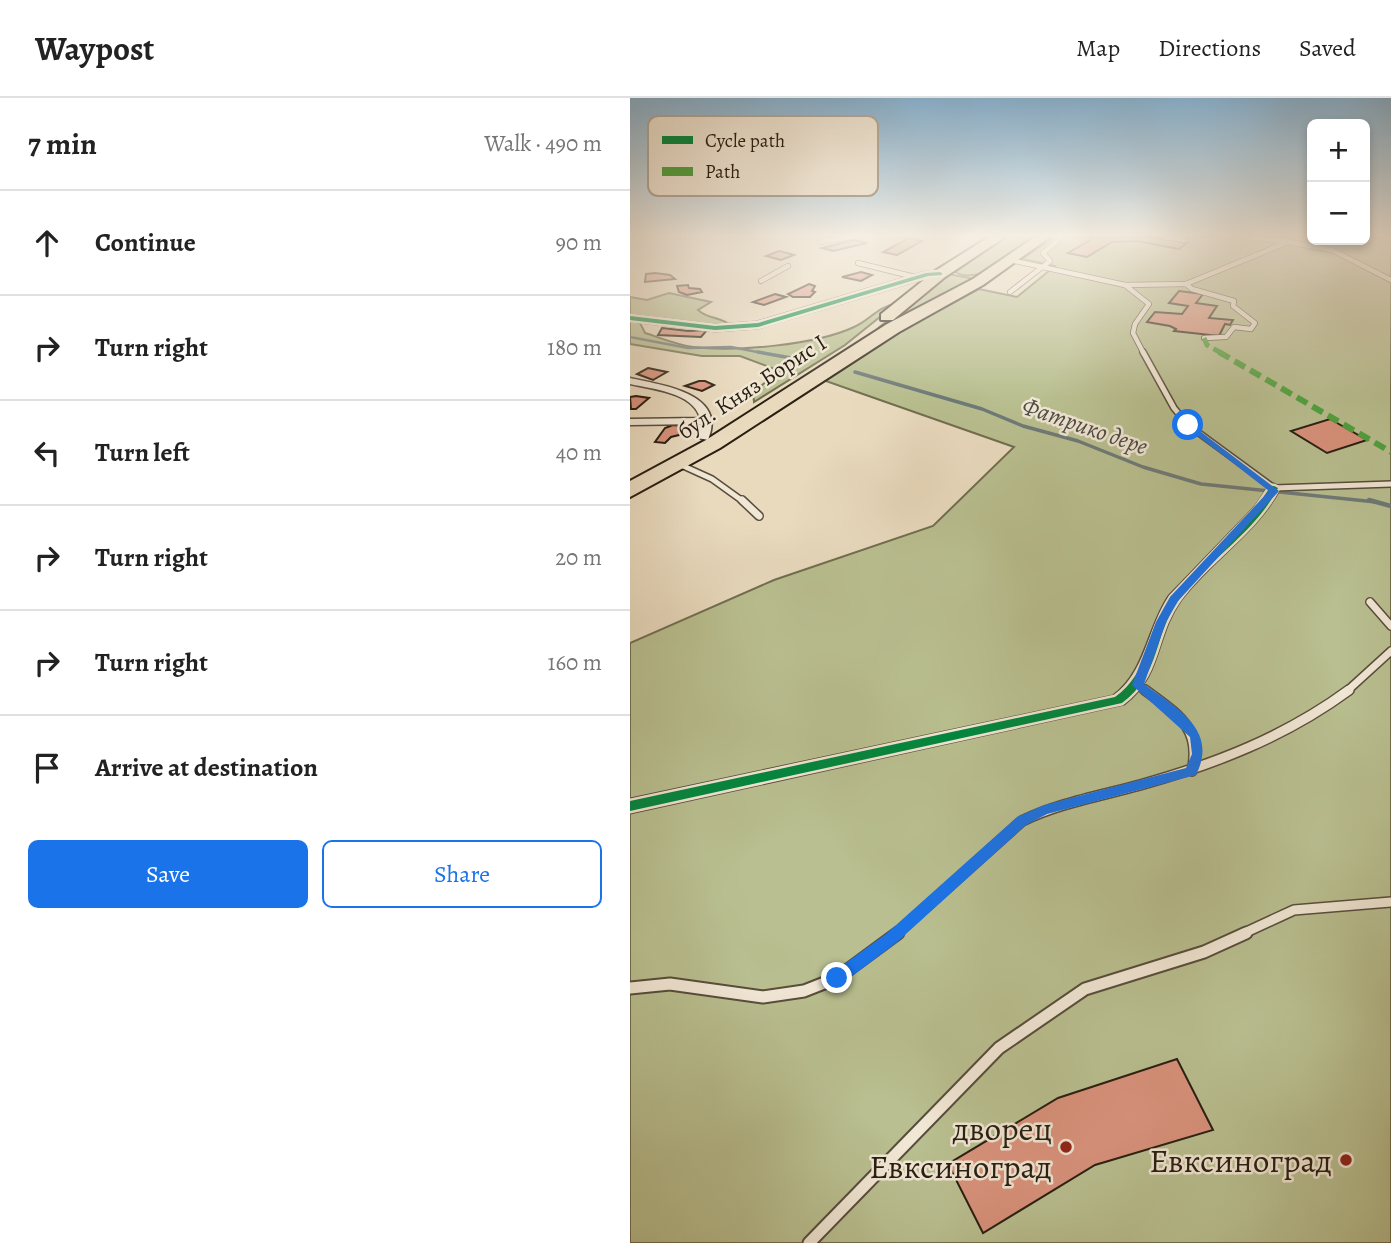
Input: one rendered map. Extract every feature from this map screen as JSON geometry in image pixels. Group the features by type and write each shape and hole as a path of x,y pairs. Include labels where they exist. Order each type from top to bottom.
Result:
{"highway":[{"name":"бул. Княз Борис I","path":"630,479 705,430 873,329 921,290"},
{"name":"бул. Княз Борис I","path":"630,490 679,464 892,328 959,290"}],"street":[{"path":"630,318 715,328 758,325 873,290"},
{"path":"630,381 695,400 704,408 705,430 630,422"},
{"path":"630,806 755,777 1082,710 1118,700 1138,685 1161,622 1174,599 1274,488"}],"lane":[{"path":"1132,290 1149,304 1135,324 1133,333 1174,408 1188,425 1227,457 1274,488 1391,484"},
{"path":"1197,290 1234,301 1233,306 1255,323 1251,329 1234,327 1226,337 1204,338"},
{"path":"679,464 701,472 747,504 759,516"},
{"path":"1370,602 1391,626"},
{"path":"630,988 670,984 763,997 804,991 837,978 891,939 1021,821 1044,810 1192,771 1265,744 1330,707 1391,651"},
{"path":"1138,685 1178,716 1196,736 1198,754 1192,771"},
{"path":"809,1243 999,1048 1085,989 1204,952 1294,910 1391,902"}],"green space":[{"path":"927,290 952,290 878,328"},
{"path":"976,290 1017,297 1025,290 1391,290 1391,1243 630,1243 630,643 774,580 933,526 1014,447 823,380 906,328"},
{"path":"669,293 711,302 698,310 730,325 639,321 645,333 681,345 710,348 775,346 819,338 854,327 884,307 896,304 845,345 754,402 753,392 780,371 740,356 702,356 630,344 630,297 647,300"}],"building":[{"path":"678,290 702,292 687,295"},
{"path":"795,290 815,292 810,297 793,297 788,294"},
{"path":"1179,291 1203,294 1196,303 1217,306 1209,318 1233,320 1230,325 1225,324 1219,336 1174,331 1176,329 1170,326 1147,322 1155,312 1182,314 1188,306 1169,303"},
{"path":"775,294 786,297 764,305 753,302"},
{"path":"662,328 707,330 701,337 658,335"},
{"path":"648,368 667,372 653,380 637,374"},
{"path":"699,381 714,385 702,391 685,386"},
{"path":"630,397 649,398 636,409 631,409"},
{"path":"1330,419 1367,440 1327,453 1291,431"},
{"path":"682,426 680,428 683,434 671,437 665,443 655,442 665,428"},
{"name":"дворец Евксиноград","path":"1177,1059 1213,1130 1095,1165 983,1233 948,1164 1058,1098"}],"waterway":[{"name":"Фатрико дере","path":"630,337 688,348 731,347 768,354"},
{"name":"Фатрико дере","path":"758,352 802,360"},
{"name":"Фатрико дере","path":"855,372 982,409 1023,426 1078,441 1143,467 1201,484 1376,502"},
{"name":"Фатрико дере","path":"1369,500 1391,506"}],"marked path":[{"path":"1204,338 1207,345 1391,452"}],"cycle path":[{"path":"630,318 715,328 758,325 873,290"},
{"path":"630,806 1118,700 1130,691 1146,668 1160,625 1174,599 1259,510 1274,488"}],"place":[{"name":"дворец Евксиноград","path":"1066,1147"},
{"name":"Евксиноград","path":"1346,1160"}],"route":[{"path":"837,978 891,939 1021,821 1044,810 1192,771 1198,754 1196,736 1178,716 1138,685 1161,622 1174,599 1274,488 1227,457 1188,425"}]}
